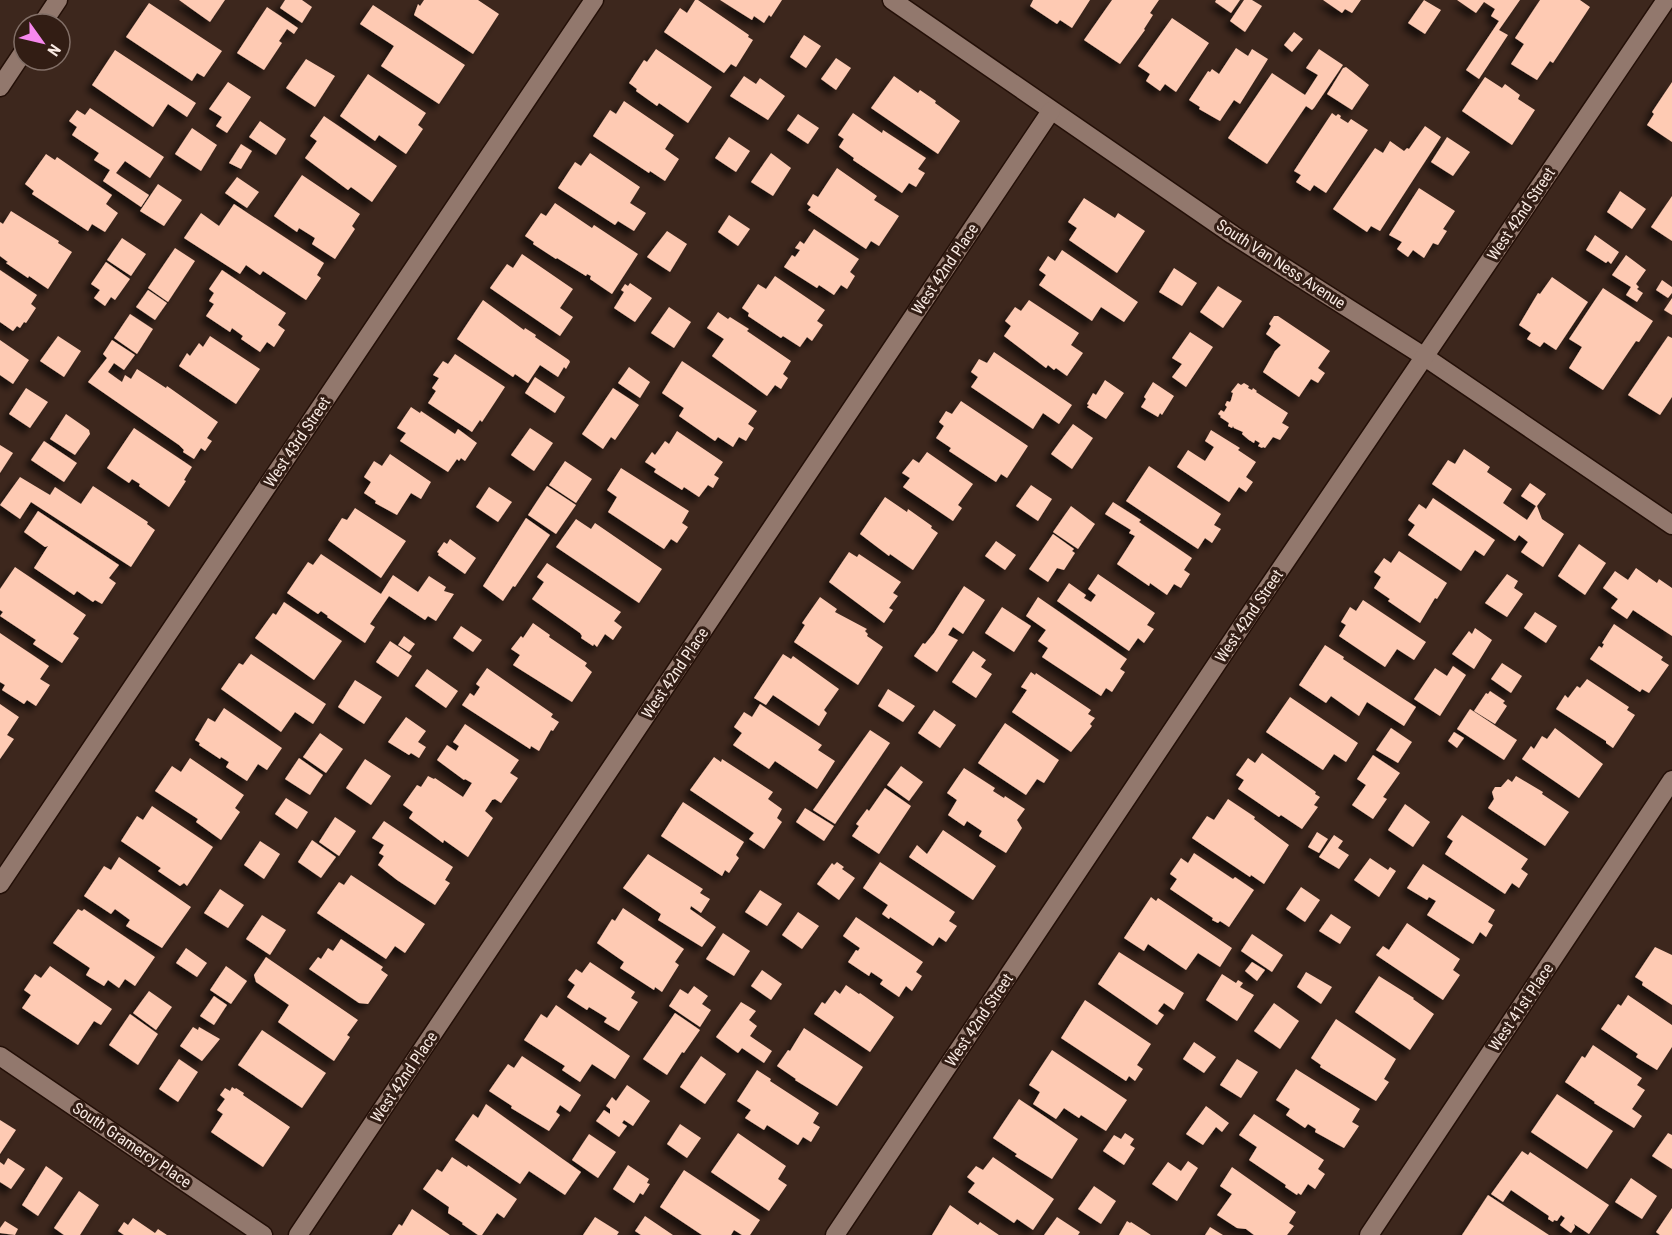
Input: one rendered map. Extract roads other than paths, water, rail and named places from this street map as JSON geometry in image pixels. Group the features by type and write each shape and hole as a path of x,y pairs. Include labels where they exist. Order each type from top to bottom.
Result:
{"street":[{"name":"West 43rd Street","path":"0,884 594,0"},
{"name":"South Van Ness Avenue","path":"892,0 1233,235 1425,357 1672,525"},
{"name":"West 42nd Street","path":"835,1235 1250,614 1666,0"},
{"path":"0,87 12,69"},
{"name":"West 42nd Place","path":"298,1235 1051,111"},
{"name":"West 41st Place","path":"1369,1235 1672,780"},
{"name":"South Gramercy Place","path":"0,1056 263,1235"}]}
